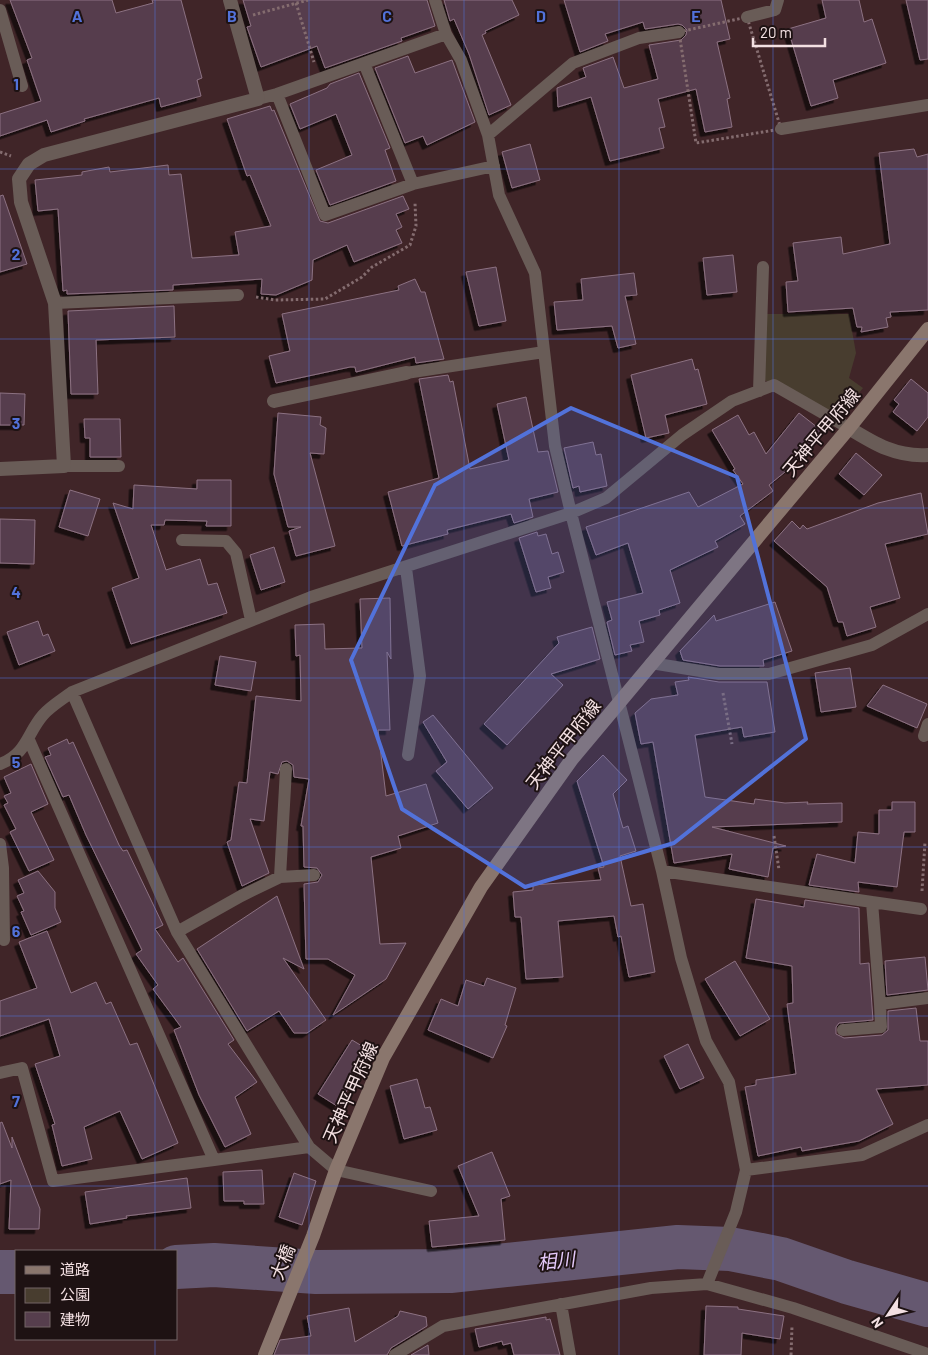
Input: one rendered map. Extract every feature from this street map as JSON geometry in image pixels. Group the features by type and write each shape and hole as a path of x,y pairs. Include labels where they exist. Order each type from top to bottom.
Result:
{"main road":[{"name":"天神平甲府線","path":"313,1236 336,1170 383,1058 481,887 572,758 849,428 928,330"},
{"name":"大橋","path":"265,1355 313,1236"}],"street":[{"path":"0,469 64,466 56,303 21,202 19,179 29,164 44,155 258,99 230,0"},
{"path":"274,401 406,373"},
{"path":"849,428 879,447 916,456 928,455"}],"lane":[{"path":"435,0 446,34 461,60 488,135 499,195 535,273 555,446 571,513 662,871 681,958 706,1041 729,1082 746,1170 736,1212 709,1278"},
{"path":"746,17 775,10 778,0"},
{"path":"0,10 22,86"},
{"path":"488,135 574,63 639,38 679,32"},
{"path":"258,99 446,34"},
{"path":"364,63 413,184"},
{"path":"277,94 325,215 413,184 494,166"},
{"path":"780,129 928,106"},
{"path":"758,391 763,267"},
{"path":"56,303 238,295"},
{"path":"406,373 544,352"},
{"path":"0,764 16,755 29,740 43,715 72,692 311,597 406,568 571,513 606,498 682,435 732,402 758,391 774,385 849,428"},
{"path":"64,466 119,466"},
{"path":"182,540 226,541 236,553 251,620"},
{"path":"406,568 420,676 408,756"},
{"path":"651,663 719,674 769,674 872,645 928,614"},
{"path":"72,692 177,932 309,1147 336,1170 431,1191"},
{"path":"29,740 214,1160"},
{"path":"280,877 286,769"},
{"path":"0,844 3,868 4,940"},
{"path":"662,871 921,909"},
{"path":"177,932 241,896 280,877 314,875"},
{"path":"843,1030 881,1027 872,902"},
{"path":"880,1004 928,998"},
{"path":"0,1073 22,1068 54,1181 309,1147"},
{"path":"746,1170 862,1156 928,1125"},
{"path":"395,1355 443,1326 709,1278 928,1354"},
{"path":"562,1304 570,1355"}],"path":[{"path":"236,20 308,0"},
{"path":"296,3 320,79"},
{"path":"746,17 780,129 696,143 679,32 746,17"},
{"path":"238,295 275,300 325,299 362,277 372,267 410,245 416,226 413,184"},
{"path":"719,674 732,744"},
{"path":"774,836 781,889"},
{"path":"921,909 925,842"},
{"path":"790,1355 793,1308"}],"highlighted area":[{"path":"571,408 737,477 806,739 674,843 525,887 402,809 351,660 435,485"}],"green space":[{"path":"761,314 849,314 856,353 849,378 863,388 837,420 759,377"}],"building":[{"path":"10,0 112,0 116,13 153,3 152,0 181,0 202,78 197,80 201,96 161,107 159,98 84,119 85,121 51,132 47,120 0,136 0,114 41,101 27,60 32,58"},
{"path":"243,0 427,0 435,26 401,38 402,41 325,68 317,46 261,67 247,27 251,26"},
{"path":"444,0 512,0 519,15 485,31 486,33 482,35 511,105 489,115 469,54 454,19 450,21"},
{"path":"564,0 721,0 730,39 717,42 730,98 727,99 732,127 705,132 696,89 658,99 665,127 659,128 664,148 610,161 591,97 558,107 557,88 586,77 583,68 613,57 624,88 658,79 649,45 681,40 686,35 687,30 678,24 645,29 643,22 605,34 608,41 580,52"},
{"path":"822,0 859,0 864,22 872,19 886,63 833,80 838,98 811,106 788,29 826,18"},
{"path":"906,0 928,0 928,59 920,60"},
{"path":"408,56 415,73 452,60 475,122 427,145 423,136 405,143 375,68"},
{"path":"359,73 390,148 385,150 396,181 330,205 316,170 352,155 336,114 300,129 290,104 327,88 330,84"},
{"path":"270,106 272,111 274,110 320,221 328,223 403,196 409,209 396,214 402,227 396,230 402,243 354,262 347,245 313,260 312,280 276,295 261,294 262,279 173,285 173,290 67,294 67,290 63,291 58,209 38,211 35,180 82,175 82,172 109,167 110,172 168,165 169,175 181,174 192,258 239,255 235,232 271,226 250,175 247,176 227,119"},
{"path":"530,144 540,180 512,188 502,152"},
{"path":"914,149 917,157 928,154 928,310 890,312 891,317 886,318 888,327 861,332 862,327 857,327 853,308 788,312 786,282 798,281 793,243 841,237 843,254 890,244 879,153"},
{"path":"3,195 27,264 0,272 0,196"},
{"path":"733,255 737,292 707,295 703,258"},
{"path":"496,267 506,321 479,326 466,272"},
{"path":"634,273 637,295 625,296 636,344 618,348 612,326 557,330 554,302 583,300 581,279"},
{"path":"415,279 421,292 425,292 444,359 416,363 415,357 356,372 355,367 350,367 276,383 269,356 290,351 282,314 399,290 398,286"},
{"path":"174,306 175,337 96,340 98,394 71,394 68,311"},
{"path":"692,359 695,370 698,369 707,404 665,415 669,433 646,438 631,375"},
{"path":"448,375 450,382 453,381 470,469 509,460 497,404 526,397 538,452 548,451 558,492 529,499 533,517 514,523 511,514 447,530 448,534 402,546 388,492 439,478 419,379"},
{"path":"911,379 928,393 928,417 917,431 893,412 899,404 894,400"},
{"path":"0,393 25,394 24,425 0,425"},
{"path":"278,413 321,417 320,425 326,428 324,454 310,453 335,546 296,556 289,531 301,527 288,527 274,474"},
{"path":"799,413 822,431 796,463 769,485 773,491 740,516 745,524 715,541 718,547 670,570 680,603 659,610 660,615 639,621 644,642 630,645 632,651 615,655 607,622 612,620 607,602 643,593 628,543 596,555 586,527 689,492 698,507 743,484 733,470 735,469 712,430 738,415 749,435 754,432 766,454"},
{"path":"84,419 120,419 121,457 90,457 90,438 85,438"},
{"path":"593,442 596,455 601,454 607,486 580,492 579,486 573,488 564,448"},
{"path":"856,453 882,475 864,495 839,474"},
{"path":"197,480 231,480 231,526 206,526 207,521 165,520 164,525 151,525 166,570 200,559 208,585 217,583 227,613 131,644 112,588 139,578 113,503 133,509 134,485 197,489"},
{"path":"70,490 100,499 88,536 59,527"},
{"path":"921,493 928,534 885,544 900,598 870,607 876,627 847,636 843,622 838,622 827,587 774,541 792,521 800,529 803,525 807,529 878,503"},
{"path":"0,519 35,520 34,564 0,563"},
{"path":"537,532 538,536 546,534 552,554 558,552 564,572 548,577 551,588 536,592 519,538"},
{"path":"274,547 285,582 261,590 250,555"},
{"path":"390,598 391,659 387,652 390,730 378,730 386,796 426,784 438,823 398,836 401,848 371,857 380,944 406,943 386,979 333,1015 355,975 328,959 306,959 304,884 318,882 322,875 317,868 304,867 303,826 301,826 309,779 294,777 293,765 287,761 282,762 278,774 270,772 264,821 250,819 269,873 242,886 227,842 231,840 239,782 247,783 256,696 301,701 300,655 296,656 295,625 324,624 325,649 362,648 360,599"},
{"path":"775,602 792,651 763,660 764,666 720,666 683,660 680,651 714,615 716,621"},
{"path":"38,621 43,636 48,634 55,651 19,665 7,632"},
{"path":"592,627 600,659 551,674 563,685 507,745 484,724 559,643 557,637"},
{"path":"220,656 256,662 251,691 215,685"},
{"path":"850,668 856,707 821,712 815,673"},
{"path":"688,677 719,682 767,682 775,732 744,737 742,727 695,735 705,797 754,804 755,799 785,803 842,803 842,822 712,827 786,846 773,848 768,877 729,869 732,854 674,863 653,742 641,744 635,713 651,699 678,695 675,682 689,680"},
{"path":"883,685 927,704 917,728 867,706"},
{"path":"433,715 493,788 468,809 436,771 447,762 423,722"},
{"path":"67,739 69,744 73,742 119,845 123,851 127,850 163,925 155,929 178,962 183,958 234,1040 228,1044 257,1082 235,1097 251,1134 225,1147 199,1095 174,1030 181,1027 153,989 158,985 136,954 142,950 86,835 69,795 63,797 45,757 51,755 48,748"},
{"path":"603,755 627,780 613,794 623,828 628,826 636,851 620,856 631,906 643,904 655,972 629,977 621,936 618,937 614,916 558,921 563,977 526,979 521,917 515,917 513,892 533,890 533,885 601,880 598,868 604,867 577,781"},
{"path":"31,764 48,804 31,812 54,860 29,871 10,832 16,829 4,805 8,803 4,796 11,793 4,777"},
{"path":"892,802 915,802 915,832 904,832 897,887 858,882 859,892 809,885 817,854 855,863 858,832 879,834 879,810 892,810"},
{"path":"38,871 55,892 55,908 61,922 31,935 21,912 24,911 17,896 24,893 18,880"},
{"path":"277,896 304,969 283,958 326,1020 307,1033 294,1033 279,1011 247,1031 197,949"},
{"path":"756,899 804,907 805,900 859,908 860,964 869,963 873,1020 839,1023 836,1027 836,1034 844,1038 882,1035 888,1030 888,1011 916,1008 920,1041 928,1041 928,1085 876,1089 893,1124 859,1141 802,1151 801,1147 758,1156 745,1087 756,1085 756,1080 796,1074 787,1004 793,1003 792,966 746,958"},
{"path":"47,931 71,993 96,982 106,1004 111,1002 130,1045 137,1043 178,1143 142,1159 120,1111 84,1127 92,1159 62,1166 52,1125 55,1124 35,1064 60,1056 49,1019 0,1036 0,1001 37,988 19,942"},
{"path":"925,957 928,990 887,995 885,961"},
{"path":"735,961 770,1019 740,1036 705,979"},
{"path":"487,978 516,988 505,1025 507,1026 493,1058 428,1030 441,999 458,1006 466,980 484,986"},
{"path":"352,1040 372,1052 337,1106 318,1094"},
{"path":"688,1044 704,1078 680,1089 664,1056"},
{"path":"417,1079 425,1108 430,1107 437,1130 404,1139 390,1086"},
{"path":"2,1122 12,1148 12,1137 40,1209 39,1229 9,1229 11,1180 0,1184 0,1123"},
{"path":"492,1152 510,1196 501,1199 505,1240 432,1247 429,1221 479,1216 458,1166"},
{"path":"262,1170 264,1204 224,1201 223,1172"},
{"path":"294,1173 316,1181 302,1225 279,1217"},
{"path":"187,1178 191,1208 126,1216 127,1218 90,1224 85,1192"},
{"path":"706,1306 738,1307 738,1309 784,1316 780,1339 742,1333 741,1355 704,1355"},
{"path":"349,1308 355,1342 398,1316 400,1311 426,1317 427,1326 391,1348 387,1355 274,1355 280,1340 311,1336 307,1316"},
{"path":"546,1317 546,1320 550,1319 560,1355 514,1355 511,1343 503,1345 502,1341 479,1347 475,1329"},
{"path":"428,1345 429,1355 411,1355"}],"waterway":[{"name":"相川","path":"178,1267 214,1265 316,1272 450,1271 678,1247 730,1249 781,1259 847,1282 928,1305"},
{"name":"相川","path":"0,1272 15,1272"}]}
